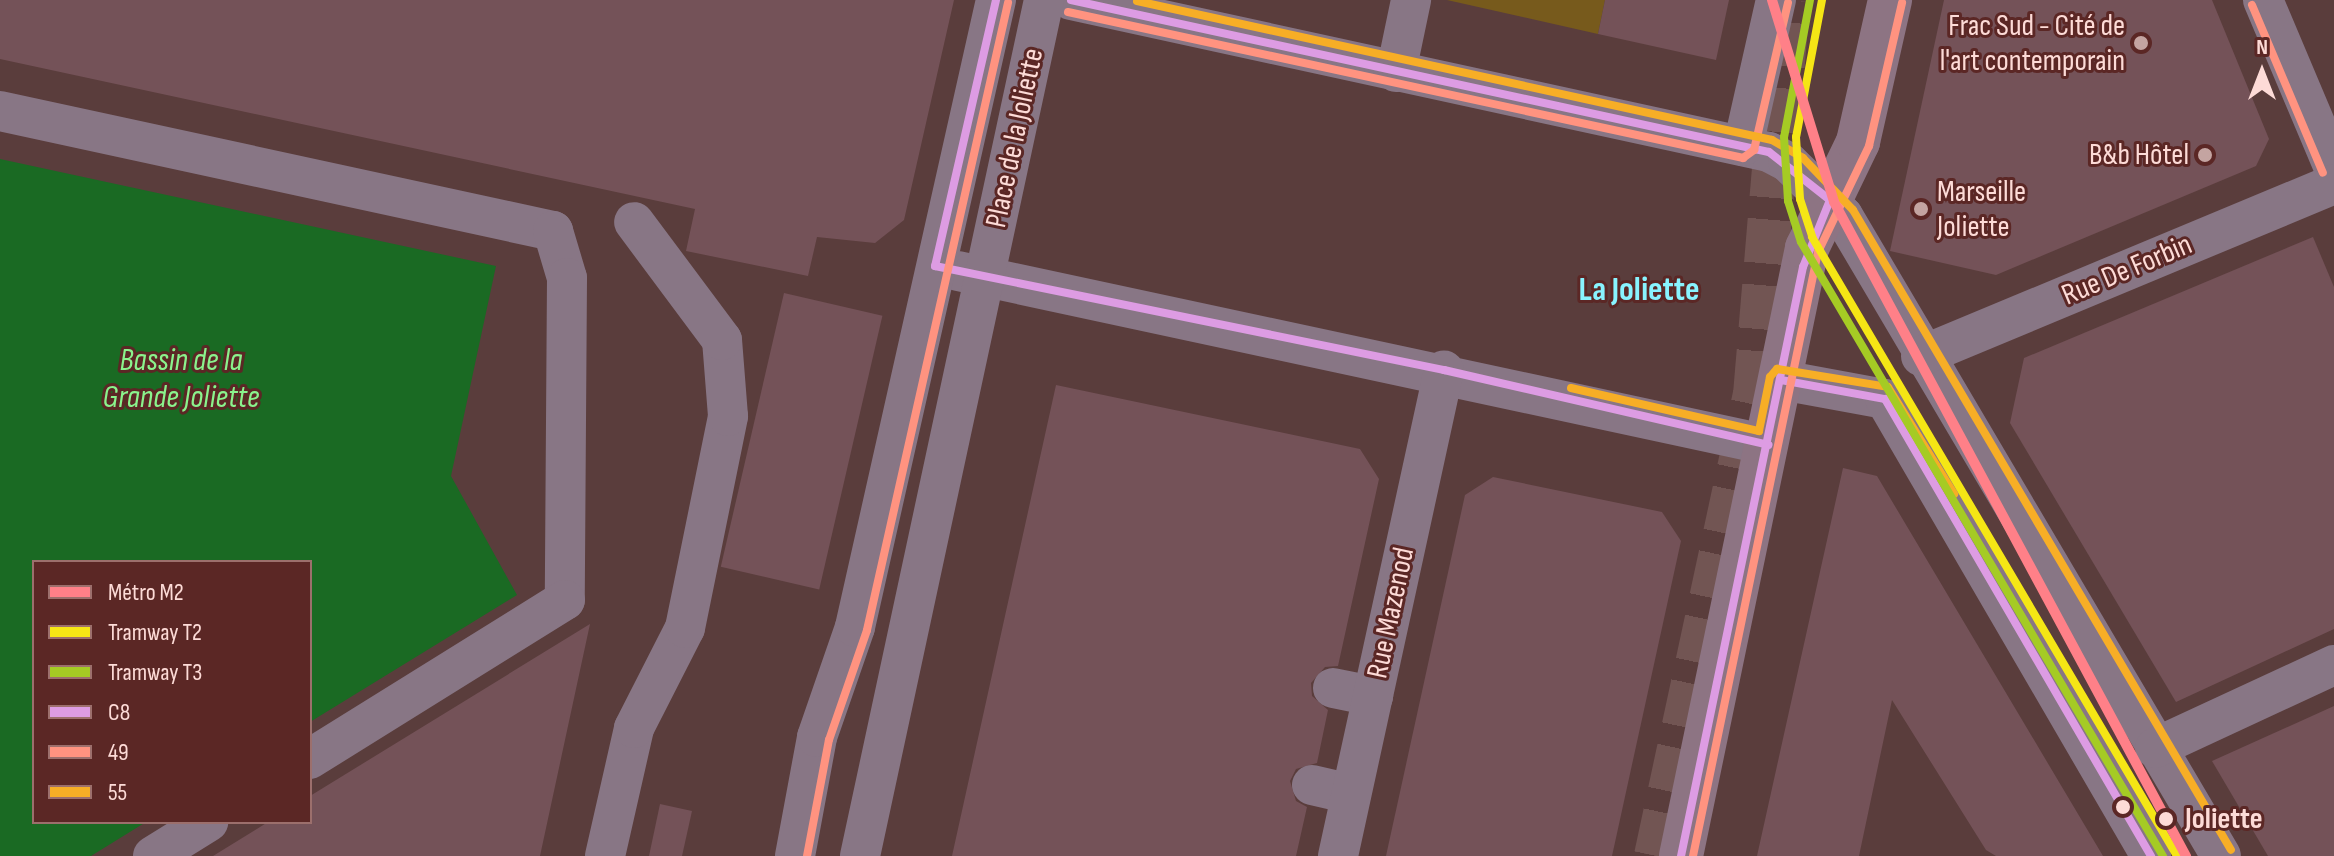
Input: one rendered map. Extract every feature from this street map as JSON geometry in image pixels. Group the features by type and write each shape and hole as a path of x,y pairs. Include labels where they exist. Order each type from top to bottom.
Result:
{"main road":[{"path":"1681,856 1807,248 1858,142 1890,0"}],"street":[{"name":"Place de la Joliette","path":"795,856 817,737 855,627 908,372 996,0"},
{"name":"Place de la Joliette","path":"860,856 1044,0"},
{"path":"1071,0 1743,146 1788,162 1830,200 2221,856"},
{"path":"1396,72 1411,0"},
{"path":"1743,146 1776,0"},
{"path":"2263,0 2334,168"},
{"path":"0,111 553,231 567,278 565,600 312,758"},
{"name":"Rue De Forbin","path":"1921,356 2334,184"},
{"path":"605,856 634,728 685,628 728,416 722,340 634,222"},
{"path":"935,266 1444,370 1768,445"},
{"name":"Rue Mazenod","path":"1338,856 1444,370"},
{"path":"1781,380 1885,399 2151,856"},
{"path":"2155,748 2334,665"},
{"path":"1333,688 1373,696"},
{"path":"1312,785 1351,794"},
{"path":"153,856 205,824"}],"shaded area":[{"path":"1447,0 1605,0 1598,34"}],"water":[{"name":"Bassin de la Grande Joliette","path":"0,159 496,266 451,476 517,595 312,721 312,560 32,560 32,824 143,824 91,856 0,856"}],"building":[{"path":"0,0 954,0 904,220 875,243 817,237 808,276 686,251 695,209 0,59"},
{"path":"1605,0 1729,0 1716,60 1598,34"},
{"path":"1944,0 2212,0 2269,139 2256,166 1996,275 1890,251"},
{"path":"2313,237 2334,287 2334,629 2176,702 2010,423 2024,358"},
{"path":"784,293 882,316 819,590 721,567"},
{"path":"1056,385 1360,449 1379,479 1338,666 1325,667 1311,683 1312,696 1328,710 1317,763 1296,769 1290,781 1296,801 1307,807 1296,856 952,856"},
{"path":"1843,468 1877,476 2103,856 1996,856 1986,850 1892,700 1859,856 1757,856"},
{"path":"1493,477 1662,512 1681,541 1612,856 1386,856 1465,495"},
{"path":"590,624 540,856 213,856 265,824 312,824 312,795"},
{"path":"2334,706 2334,856 2268,856 2212,761"},
{"path":"660,804 692,811 682,856 649,856"}],"tunnel":[{"path":"1656,856 1755,395 1788,0"}],"metro line":[{"name":"M2","path":"1772,0 1834,202 2186,856"}],"tram line":[{"name":"T3","path":"1810,0 1784,137 1788,201 1801,242 2163,856"},
{"name":"T2","path":"1822,0 1796,137 1800,199 1812,237 2177,856"}],"transit line":[{"name":"C8","path":"996,0 935,266 1444,370 1768,445"},
{"name":"C8","path":"1071,0 1769,152 1830,200 1803,267 1681,856"},
{"name":"55","path":"1137,1 1772,140 1803,158 1853,210 2231,850"},
{"name":"49","path":"807,856 829,740 867,630 1008,3"},
{"name":"49","path":"1068,12 1743,158 1754,150 1788,3"},
{"name":"49","path":"1693,856 1818,252 1869,146 1902,3"},
{"name":"49","path":"2252,5 2323,173"},
{"name":"55","path":"1571,388 1759,431 1770,377 1777,369 1888,387 1954,494"},
{"name":"C8","path":"1781,380 1885,399 2151,856"}],"place":[{"name":"Frac Sud - Cité de l'art contemporain","path":"2141,43"},
{"name":"B&b Hôtel","path":"2205,155"},
{"name":"Marseille Joliette","path":"1921,209"},
{"name":"Joliette","path":"2166,819"}],"district":[{"name":"La Joliette","path":"1639,290"}]}
